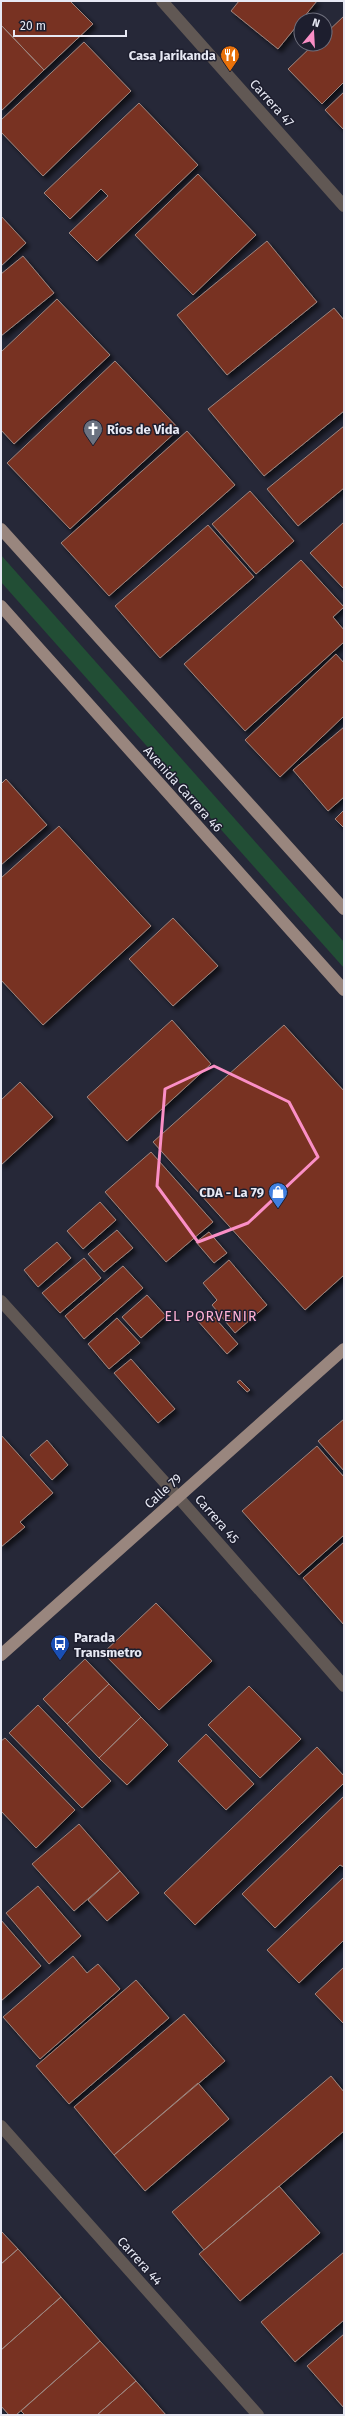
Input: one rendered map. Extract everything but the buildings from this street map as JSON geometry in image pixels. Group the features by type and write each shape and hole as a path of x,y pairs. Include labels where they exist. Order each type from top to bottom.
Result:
{"main road":[{"path":"1,529 344,909"},
{"name":"Avenida Carrera 46","path":"1,606 344,990"},
{"name":"Calle 79","path":"1,1655 344,1349"}],"street":[{"name":"Carrera 47","path":"162,1 344,206"},
{"name":"Carrera 45","path":"1,1302 178,1497 344,1686"},
{"name":"Carrera 44","path":"1,2126 258,2415"}],"highlighted area":[{"path":"214,1066 289,1102 318,1157 248,1223 198,1242 157,1186 165,1089"}],"green space":[{"path":"1,555 344,942 344,968 1,582"}],"place":[{"name":"Casa Jarikanda","path":"230,72"},
{"name":"Ríos de Vida","path":"93,446"},
{"name":"CDA - La 79","path":"278,1209"},
{"name":"Parada Transmetro","path":"60,1661"}],"district":[{"name":"EL PORVENIR","path":"211,1316"}]}
